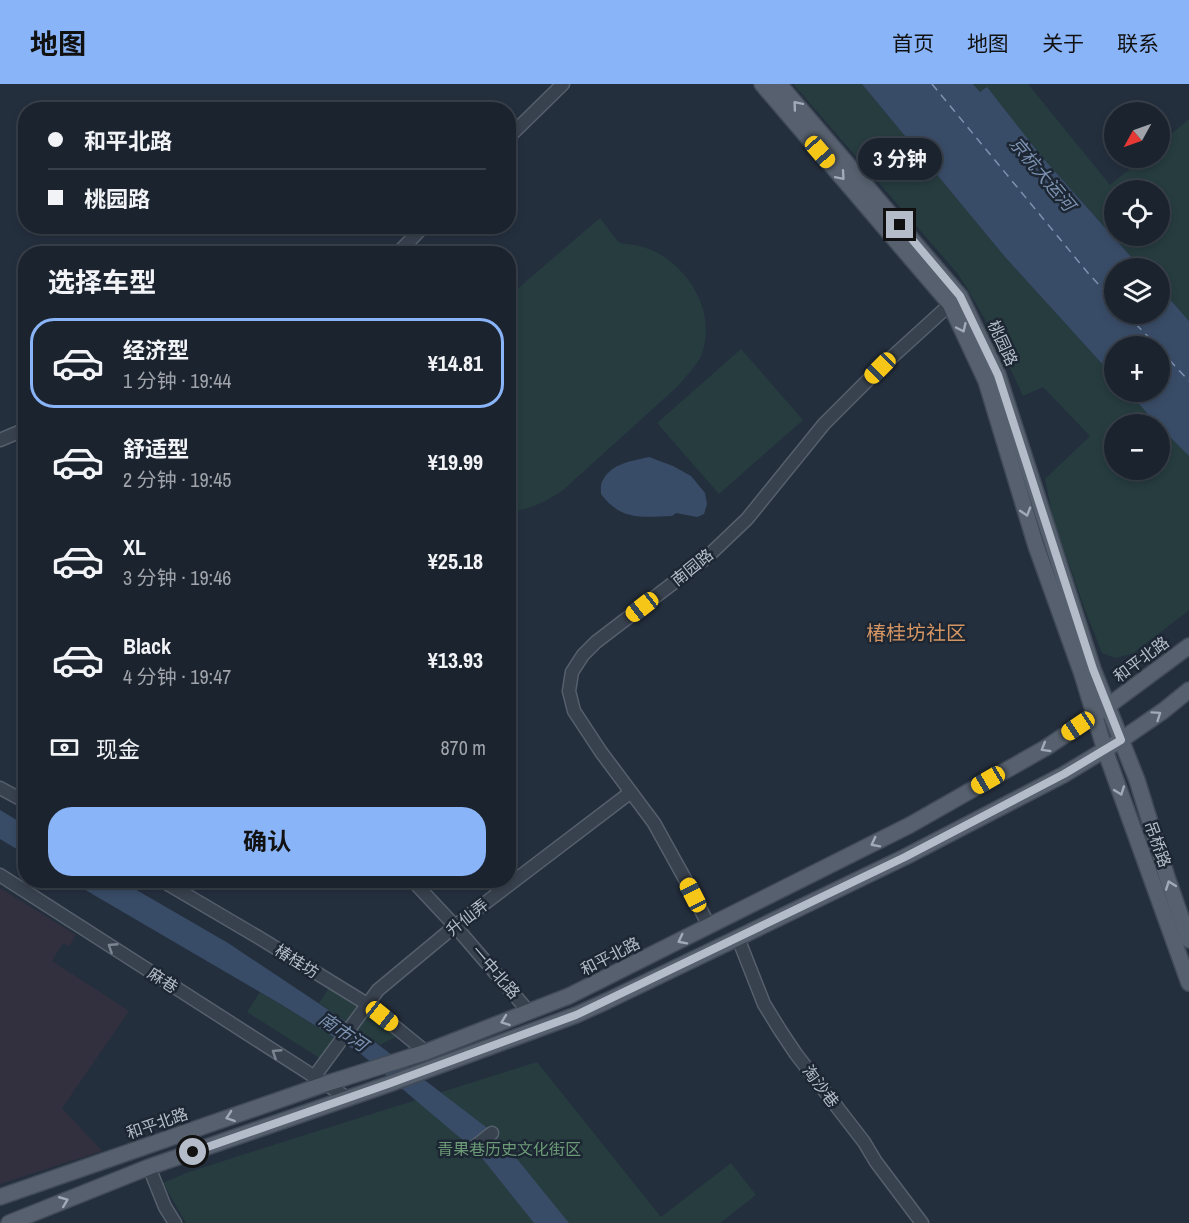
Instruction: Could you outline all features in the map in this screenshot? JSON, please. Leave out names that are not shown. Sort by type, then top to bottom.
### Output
[{"type":"main road","name":"桃园路","points":[[762,84],[955,300],[986,381],[1036,546],[1082,674],[1094,716]]},
{"type":"main road","name":"桃园路","points":[[779,84],[955,300],[998,375],[1093,669],[1108,706]]},
{"type":"main road","name":"和平北路","points":[[0,1197],[320,1081],[372,1069],[426,1052],[579,992],[910,825],[1047,747],[1094,716],[1189,646]]},
{"type":"main road","points":[[9,1223],[149,1167],[388,1084],[576,1015],[905,857],[1064,774],[1121,740],[1189,690]]},
{"type":"main road","name":"吊桥路","points":[[1108,706],[1137,780],[1189,940]]},
{"type":"main road","name":"吊桥路","points":[[1094,716],[1189,983]]},
{"type":"street","points":[[516,130],[563,84]]},
{"type":"street","points":[[405,246],[416,234]]},
{"type":"street","name":"南园路","points":[[709,926],[654,823],[601,752],[574,711],[569,691],[572,672],[583,655],[596,642],[706,558],[747,519],[824,424],[880,368],[955,300]]},
{"type":"street","points":[[0,440],[18,432]]},
{"type":"street","points":[[0,788],[18,798]]},
{"type":"street","name":"升仙弄","points":[[516,880],[631,792]]},
{"type":"street","name":"麻巷","points":[[0,875],[18,887]]},
{"type":"street","name":"麻巷","points":[[20,888],[346,1097]]},
{"type":"street","name":"椿桂坊","points":[[175,888],[258,937],[426,1052]]},
{"type":"street","name":"一中北路","points":[[419,888],[530,1012]]},
{"type":"street","name":"升仙弄","points":[[320,1081],[334,1049],[378,990],[505,888]]},
{"type":"street","name":"淘沙巷","points":[[738,938],[764,1004],[780,1030],[922,1223]]},
{"type":"street","points":[[473,1148],[492,1132]]},
{"type":"street","points":[[149,1167],[165,1207],[175,1223]]},
{"type":"shaded area","points":[[0,888],[76,935],[69,946],[63,943],[52,961],[129,1011],[62,1108],[102,1151],[0,1184]]},
{"type":"green space","points":[[793,84],[862,84],[1005,257],[1104,366],[1104,402],[1137,402],[1148,414],[1104,414],[1104,480],[1170,480],[1170,437],[1189,456],[1189,610],[1134,653],[1115,658],[1102,653],[1053,518],[1045,479],[1090,436],[1043,387],[1023,396],[993,334],[958,274]]},
{"type":"green space","points":[[973,84],[1028,84],[1106,180],[1104,180],[1104,227],[1042,157],[987,88],[980,92]]},
{"type":"green space","points":[[1189,119],[1189,321],[1170,299],[1170,258],[1132,258],[1121,246],[1170,246],[1170,180],[1116,180],[1131,168],[1170,168],[1170,135]]},
{"type":"green space","points":[[600,218],[620,243],[656,252],[680,270],[697,295],[706,323],[702,353],[695,366],[678,386],[562,491],[537,505],[516,511],[516,290]]},
{"type":"green space","points":[[741,349],[803,420],[719,494],[657,423]]},
{"type":"green space","points":[[331,985],[359,1003],[346,1022],[319,1003]]},
{"type":"green space","points":[[260,992],[334,1037],[321,1059],[247,1012]]},
{"type":"green space","points":[[369,1014],[395,1037],[380,1045],[356,1028]]},
{"type":"green space","name":"青果巷历史文化街区","points":[[537,1062],[661,1217],[731,1163],[756,1195],[720,1223],[186,1223],[163,1183],[186,1173]]},
{"type":"water","name":"京杭大运河","points":[[862,84],[973,84],[980,92],[987,87],[1042,157],[1104,227],[1104,246],[1121,246],[1132,258],[1104,258],[1104,324],[1170,324],[1170,299],[1189,321],[1189,456],[1170,437],[1170,414],[1148,414],[1137,402],[1170,402],[1170,336],[1104,336],[1104,366],[1005,257]]},
{"type":"water","points":[[649,457],[691,476],[705,493],[707,504],[704,514],[697,517],[676,513],[672,516],[633,516],[616,509],[609,503],[601,494],[601,483],[607,474],[617,466]]},
{"type":"water","points":[[0,810],[18,821],[18,850],[0,839]]},
{"type":"water","name":"南市河","points":[[82,888],[133,888],[228,943],[363,1033],[486,1127],[513,1154],[569,1223],[534,1223],[478,1153],[361,1054]]},
{"type":"ferry route","points":[[932,84],[1104,290]]},
{"type":"ferry route","points":[[1136,324],[1147,336]]},
{"type":"ferry route","points":[[1170,361],[1189,381]]},
{"type":"district","name":"椿桂坊社区","points":[[916,633]]},
{"type":"route","points":[[193,1152],[576,1015],[905,857],[1064,774],[1121,740],[1093,669],[998,375],[960,296],[900,225]]}]
